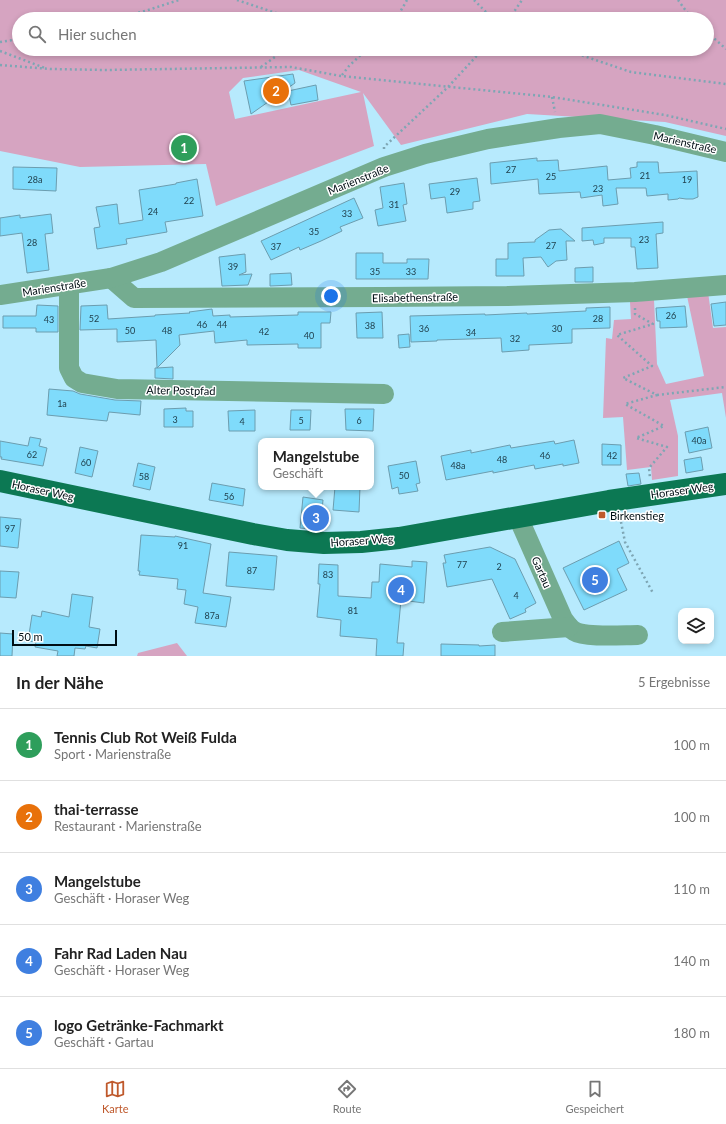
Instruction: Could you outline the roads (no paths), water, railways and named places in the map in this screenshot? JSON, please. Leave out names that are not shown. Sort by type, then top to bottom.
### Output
[{"type":"main road","name":"Horaser Weg","points":[[0,481],[253,534],[287,540],[317,542],[361,542],[398,538],[609,501],[726,484]]},
{"type":"street","name":"Marienstraße","points":[[0,295],[111,278],[161,262],[384,167],[425,154],[488,139],[559,128],[600,124],[726,152]]},
{"type":"street","name":"Elisabethenstraße","points":[[111,278],[134,298],[375,298],[507,296],[634,292],[726,285]]},
{"type":"street","name":"Alter Postpfad","points":[[68,285],[69,368],[74,378],[82,383],[124,389],[384,394]]},
{"type":"street","name":"Gartau","points":[[518,517],[563,619],[569,626]]},
{"type":"street","points":[[502,632],[569,626],[575,631],[585,635],[638,635]]},
{"type":"place","name":"thai-terrasse","points":[[276,91]]},
{"type":"place","name":"Tennis Club Rot Weiß Fulda","points":[[184,148]]},
{"type":"place","name":"Birkenstieg","points":[[602,515]]},
{"type":"place","name":"Mangelstube","points":[[316,518]]},
{"type":"place","name":"logo Getränke-Fachmarkt","points":[[595,580]]},
{"type":"place","name":"Fahr Rad Laden Nau","points":[[401,590]]}]
